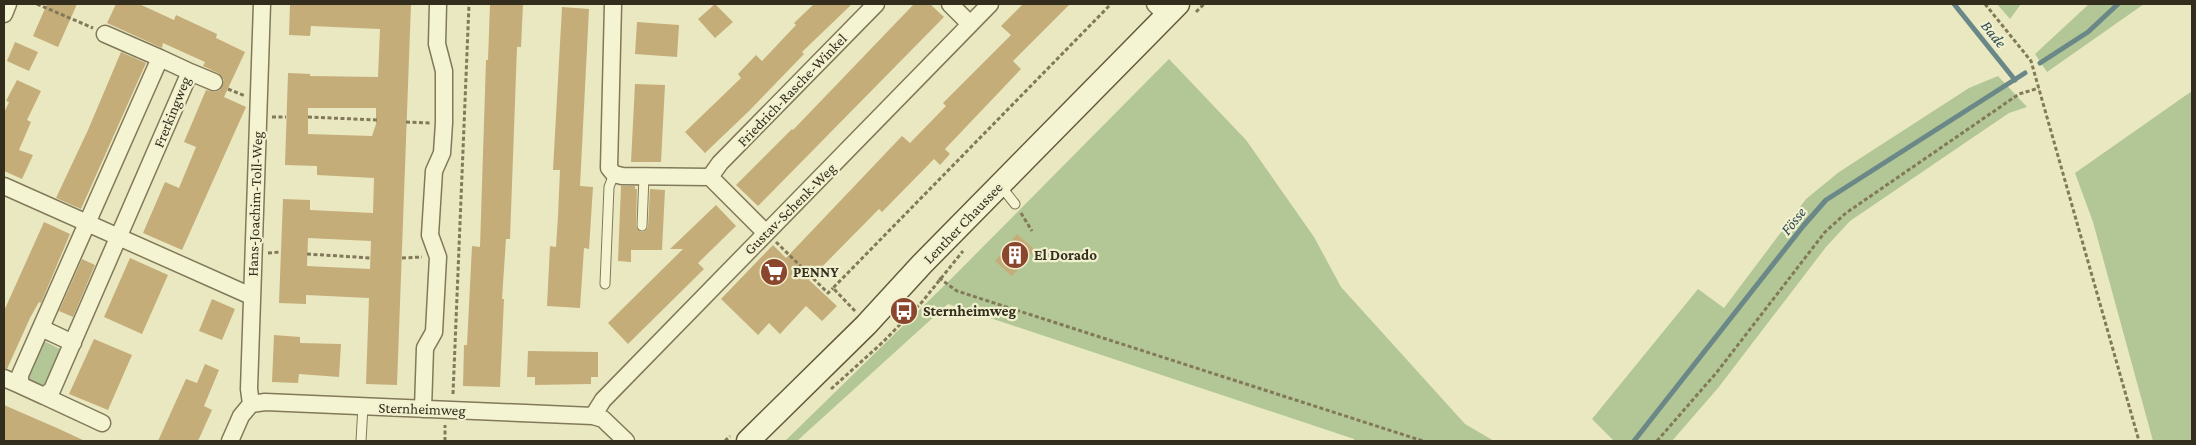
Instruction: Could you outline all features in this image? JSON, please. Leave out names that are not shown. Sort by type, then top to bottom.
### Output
[{"type":"street","points":[[4,14],[8,4]]},
{"type":"street","name":"Hans-Joachim-Toll-Weg","points":[[251,404],[249,389],[251,296],[262,4]]},
{"type":"street","points":[[423,409],[425,348],[434,332],[438,257],[430,235],[434,171],[442,153],[444,124],[444,71],[437,44],[438,4]]},
{"type":"street","points":[[613,4],[607,160],[609,168],[614,174],[710,177],[766,233]]},
{"type":"street","name":"Friedrich-Rasche-Winkel","points":[[710,177],[720,163],[876,4]]},
{"type":"street","points":[[950,4],[970,24]]},
{"type":"street","name":"Gustav-Schenk-Weg","points":[[594,416],[603,400],[990,4]]},
{"type":"street","name":"Lenther Chaussee","points":[[740,438],[866,325],[1166,8]]},
{"type":"street","points":[[105,34],[160,58]]},
{"type":"street","name":"Frerkingweg","points":[[20,385],[20,375],[160,58],[190,72],[52,390],[44,396]]},
{"type":"street","points":[[190,72],[214,82]]},
{"type":"street","points":[[4,186],[251,296]]},
{"type":"street","points":[[41,328],[73,343]]},
{"type":"street","points":[[4,378],[102,422]]},
{"type":"street","name":"Sternheimweg","points":[[251,404],[265,402],[594,416]]},
{"type":"street","points":[[230,441],[242,416],[251,404]]},
{"type":"street","points":[[594,416],[603,419],[626,441]]},
{"type":"lane","points":[[606,284],[609,187],[614,174]]},
{"type":"lane","points":[[642,226],[644,176]]},
{"type":"lane","points":[[1000,185],[1015,204]]},
{"type":"lane","points":[[361,441],[363,406]]},
{"type":"path","points":[[37,4],[105,34]]},
{"type":"path","points":[[452,410],[469,4]]},
{"type":"path","points":[[766,233],[828,292],[1110,4]]},
{"type":"path","points":[[1985,4],[2032,64],[2140,441]]},
{"type":"path","points":[[214,82],[258,102]]},
{"type":"path","points":[[1657,441],[1717,372],[1825,232],[1846,213],[2019,94],[2039,88]]},
{"type":"path","points":[[308,117],[377,120]]},
{"type":"path","points":[[406,122],[444,124]]},
{"type":"path","points":[[1015,204],[1032,231]]},
{"type":"path","points":[[307,254],[371,258]]},
{"type":"path","points":[[922,264],[957,291],[1423,441]]},
{"type":"path","points":[[833,288],[857,313]]},
{"type":"path","points":[[725,441],[740,438]]},
{"type":"green space","points":[[1997,4],[2021,4],[2010,19]]},
{"type":"green space","points":[[2089,4],[2144,4],[2047,72],[2035,54]]},
{"type":"green space","points":[[1169,59],[1246,140],[1314,237],[1341,287],[1465,424],[1494,441],[1354,441],[1354,439],[948,304],[797,441],[785,441],[953,277]]},
{"type":"green space","points":[[1998,76],[2027,107],[2009,113],[1850,221],[1826,247],[1718,388],[1672,441],[1614,441],[1592,419],[1698,289],[1724,308],[1806,199],[1839,172],[1969,88]]},
{"type":"green space","points":[[2192,91],[2192,441],[2153,441],[2093,222],[2075,173]]},
{"type":"green space","points":[[44,341],[62,350],[50,382],[38,388],[29,382],[27,377]]},
{"type":"building","points":[[47,4],[77,4],[58,47],[33,36]]},
{"type":"building","points":[[116,4],[139,4],[174,20],[176,15],[217,34],[216,38],[245,52],[224,97],[246,107],[182,250],[143,233],[165,182],[179,188],[196,147],[184,142],[206,90],[215,92],[220,90],[224,80],[218,73],[203,66],[205,62],[163,43],[162,48],[107,23]]},
{"type":"building","points":[[290,4],[411,4],[397,385],[366,384],[369,298],[306,295],[306,304],[279,303],[283,199],[310,200],[310,210],[373,213],[374,178],[317,175],[317,166],[285,165],[288,73],[310,74],[310,76],[378,77],[380,29],[311,26],[310,36],[289,35]],"holes":[[[308,108],[376,108],[376,124],[372,136],[308,134]],[[308,238],[371,241],[370,269],[307,266]]]},
{"type":"building","points":[[490,4],[523,4],[521,47],[517,47],[510,239],[506,239],[502,299],[504,299],[500,387],[463,386],[464,345],[467,345],[472,246],[480,247],[486,60],[488,60]]},
{"type":"building","points":[[715,4],[733,22],[715,38],[698,19]]},
{"type":"building","points":[[814,4],[852,4],[802,52],[804,54],[705,153],[685,132],[741,78],[738,74],[756,55],[762,61],[796,25],[794,23]]},
{"type":"building","points":[[914,4],[930,4],[944,17],[758,206],[736,185],[793,130]]},
{"type":"building","points":[[1023,4],[1070,4],[1013,61],[1021,69],[945,149],[950,154],[940,165],[934,159],[882,212],[879,209],[809,280],[837,306],[822,321],[806,306],[780,334],[769,323],[758,335],[721,299],[773,245],[786,258],[902,136],[910,143],[946,106],[943,103],[1011,35],[1001,26]]},
{"type":"building","points":[[562,7],[589,9],[580,186],[593,187],[589,249],[584,248],[580,308],[547,306],[550,246],[556,247],[558,216],[560,170],[553,170]]},
{"type":"building","points":[[637,22],[679,25],[677,57],[635,54]]},
{"type":"building","points":[[15,42],[38,52],[29,71],[7,61]]},
{"type":"building","points":[[121,52],[146,63],[81,209],[56,198],[88,130]]},
{"type":"building","points":[[17,80],[41,91],[27,120],[31,122],[19,150],[33,155],[22,179],[4,171],[4,113],[9,102],[6,101]]},
{"type":"building","points":[[635,84],[665,85],[661,162],[631,162]]},
{"type":"building","points":[[621,186],[635,186],[635,189],[637,189],[636,226],[641,232],[645,231],[648,227],[650,189],[665,190],[662,250],[631,250],[631,262],[618,261]]},
{"type":"building","points":[[716,205],[736,226],[698,263],[704,269],[628,344],[608,323],[683,249],[670,249]]},
{"type":"building","points":[[44,222],[70,234],[41,303],[39,302],[30,318],[7,369],[4,368],[4,311]]},
{"type":"building","name":"El Dorado","points":[[1017,234],[1035,250],[1012,276],[995,261]]},
{"type":"building","points":[[130,258],[168,275],[142,334],[104,317]]},
{"type":"building","points":[[82,259],[95,265],[73,317],[59,311]]},
{"type":"building","points":[[212,299],[235,309],[222,340],[199,331]]},
{"type":"building","points":[[274,335],[300,337],[300,343],[341,344],[339,377],[299,374],[298,383],[272,382]]},
{"type":"building","points":[[94,339],[132,355],[108,410],[69,394]]},
{"type":"building","points":[[528,351],[598,352],[598,377],[591,377],[591,384],[535,385],[535,377],[527,377]]},
{"type":"building","points":[[205,364],[219,370],[204,406],[212,410],[198,441],[158,441],[186,379],[197,383]]},
{"type":"building","points":[[4,405],[57,428],[85,441],[4,441]]},
{"type":"waterway","name":"Bade","points":[[1954,4],[2015,80]]},
{"type":"waterway","name":"Fösse","points":[[2040,63],[2088,32],[2118,4]]},
{"type":"waterway","name":"Fösse","points":[[1634,441],[1804,225],[1826,200],[2025,73]]},
{"type":"place","name":"El Dorado","points":[[1015,255]]},
{"type":"place","name":"PENNY","points":[[774,272]]},
{"type":"place","name":"Sternheimweg","points":[[904,311]]}]
